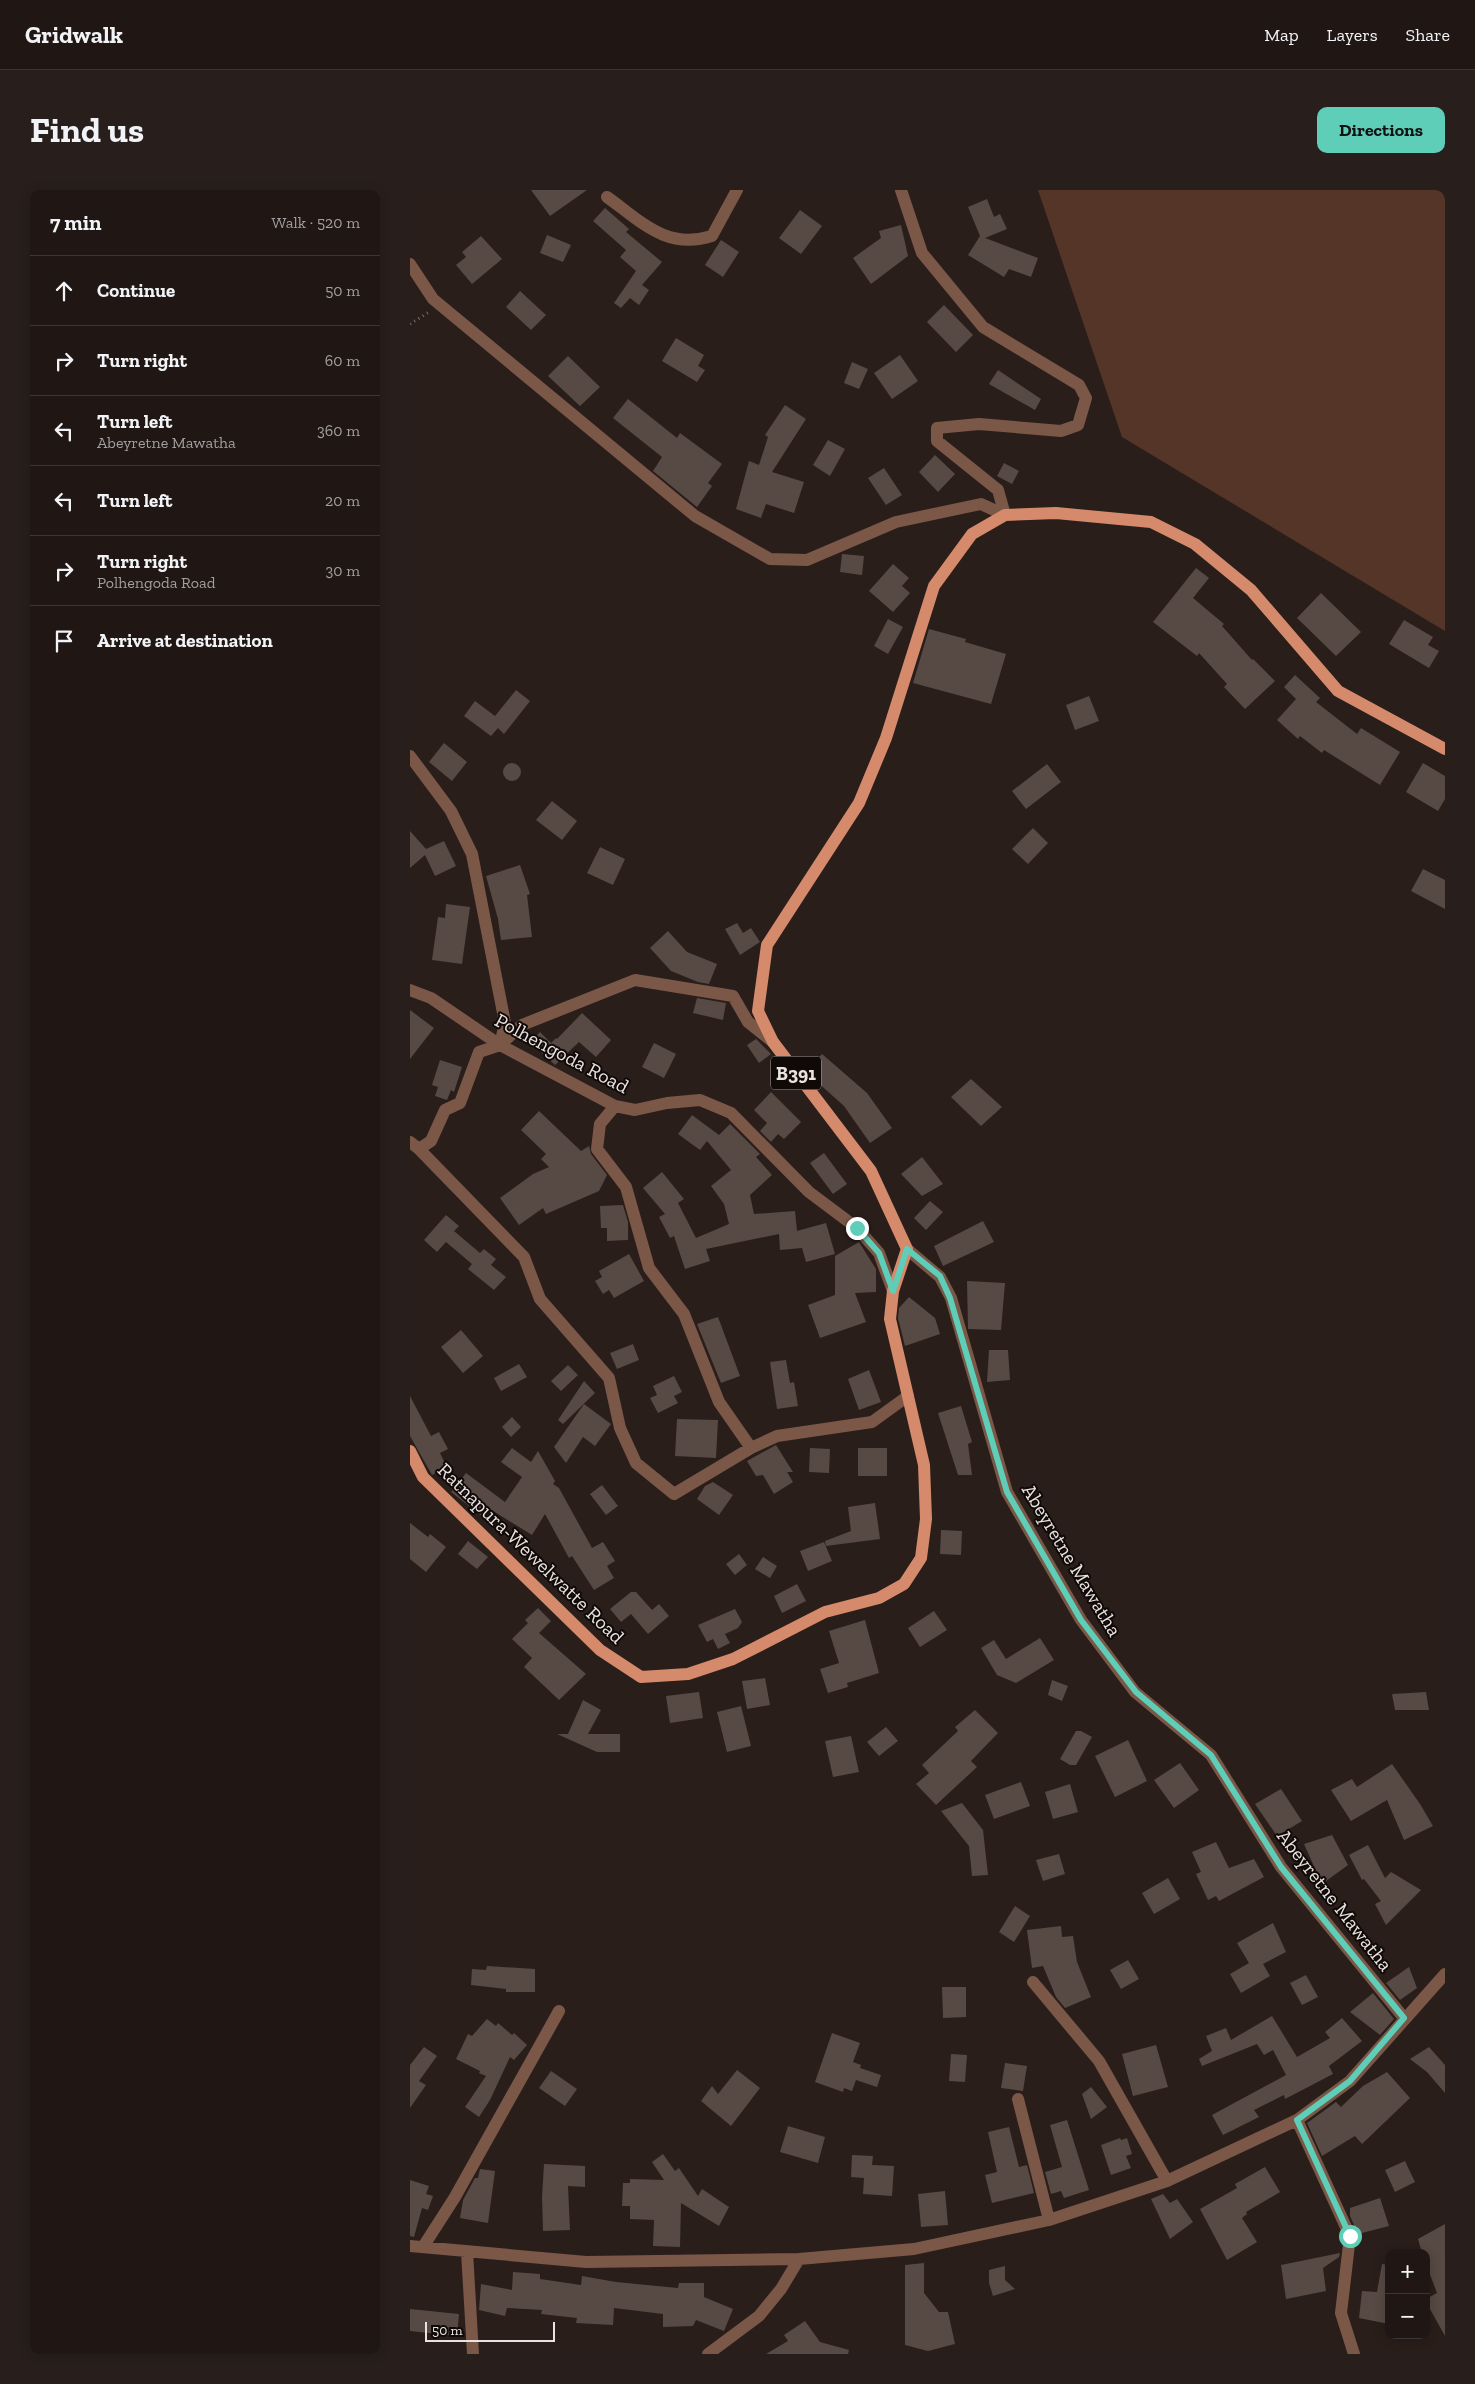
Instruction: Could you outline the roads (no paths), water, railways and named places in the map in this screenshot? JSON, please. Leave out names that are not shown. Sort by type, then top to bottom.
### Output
[{"type":"main road","name":"B391","points":[[907,1249],[871,1172],[773,1042],[758,1011],[767,945],[859,803],[886,738],[934,586],[972,534],[1006,515],[1056,513],[1151,522],[1195,544],[1252,590],[1338,691],[1445,749]]},
{"type":"main road","name":"Ratnapura-Wewelwatte Road","points":[[410,1451],[422,1477],[600,1650],[641,1677],[688,1674],[733,1659],[825,1612],[879,1598],[904,1584],[921,1558],[926,1518],[924,1465],[890,1319],[893,1291],[907,1249]]},
{"type":"street","points":[[607,197],[656,232],[672,239],[697,241],[712,236],[737,190]]},
{"type":"street","points":[[901,190],[922,253],[983,327],[1078,385],[1086,398],[1078,425],[1061,431],[979,424],[937,428],[937,441],[998,490],[1006,515]]},
{"type":"street","points":[[410,264],[433,299],[695,516],[770,559],[807,560],[896,522],[981,504],[1006,515]]},
{"type":"street","points":[[410,756],[451,812],[472,854],[505,1022],[500,1045]]},
{"type":"street","points":[[773,1042],[748,1022],[733,996],[635,980],[522,1025],[500,1045],[480,1052],[460,1103],[445,1110],[431,1141],[414,1146],[524,1257],[540,1299],[609,1378],[620,1428],[636,1463],[674,1494],[751,1448],[777,1436],[872,1422],[908,1396]]},
{"type":"street","name":"Polhengoda Road","points":[[410,990],[431,998],[500,1045],[615,1106],[635,1110],[667,1103],[700,1100],[731,1113],[809,1192],[857,1228],[879,1253],[893,1291]]},
{"type":"street","points":[[615,1106],[600,1124],[597,1149],[626,1187],[649,1268],[684,1314],[719,1402],[751,1448]]},
{"type":"street","name":"Abeyretne Mawatha","points":[[907,1249],[940,1276],[950,1298],[1007,1492],[1081,1620],[1136,1692],[1211,1755],[1281,1867],[1404,2018]]},
{"type":"street","points":[[416,2247],[586,2262],[799,2260],[914,2249],[1049,2220],[1167,2181],[1297,2120],[1350,2081],[1445,1974]]},
{"type":"street","points":[[1033,1982],[1099,2061],[1167,2181]]},
{"type":"street","points":[[416,2247],[455,2197],[559,2012]]},
{"type":"street","points":[[1018,2099],[1049,2220]]},
{"type":"street","points":[[1297,2120],[1350,2236],[1341,2313],[1354,2354]]},
{"type":"street","points":[[467,2252],[473,2354]]},
{"type":"street","points":[[708,2354],[759,2316],[781,2289],[799,2260]]}]
